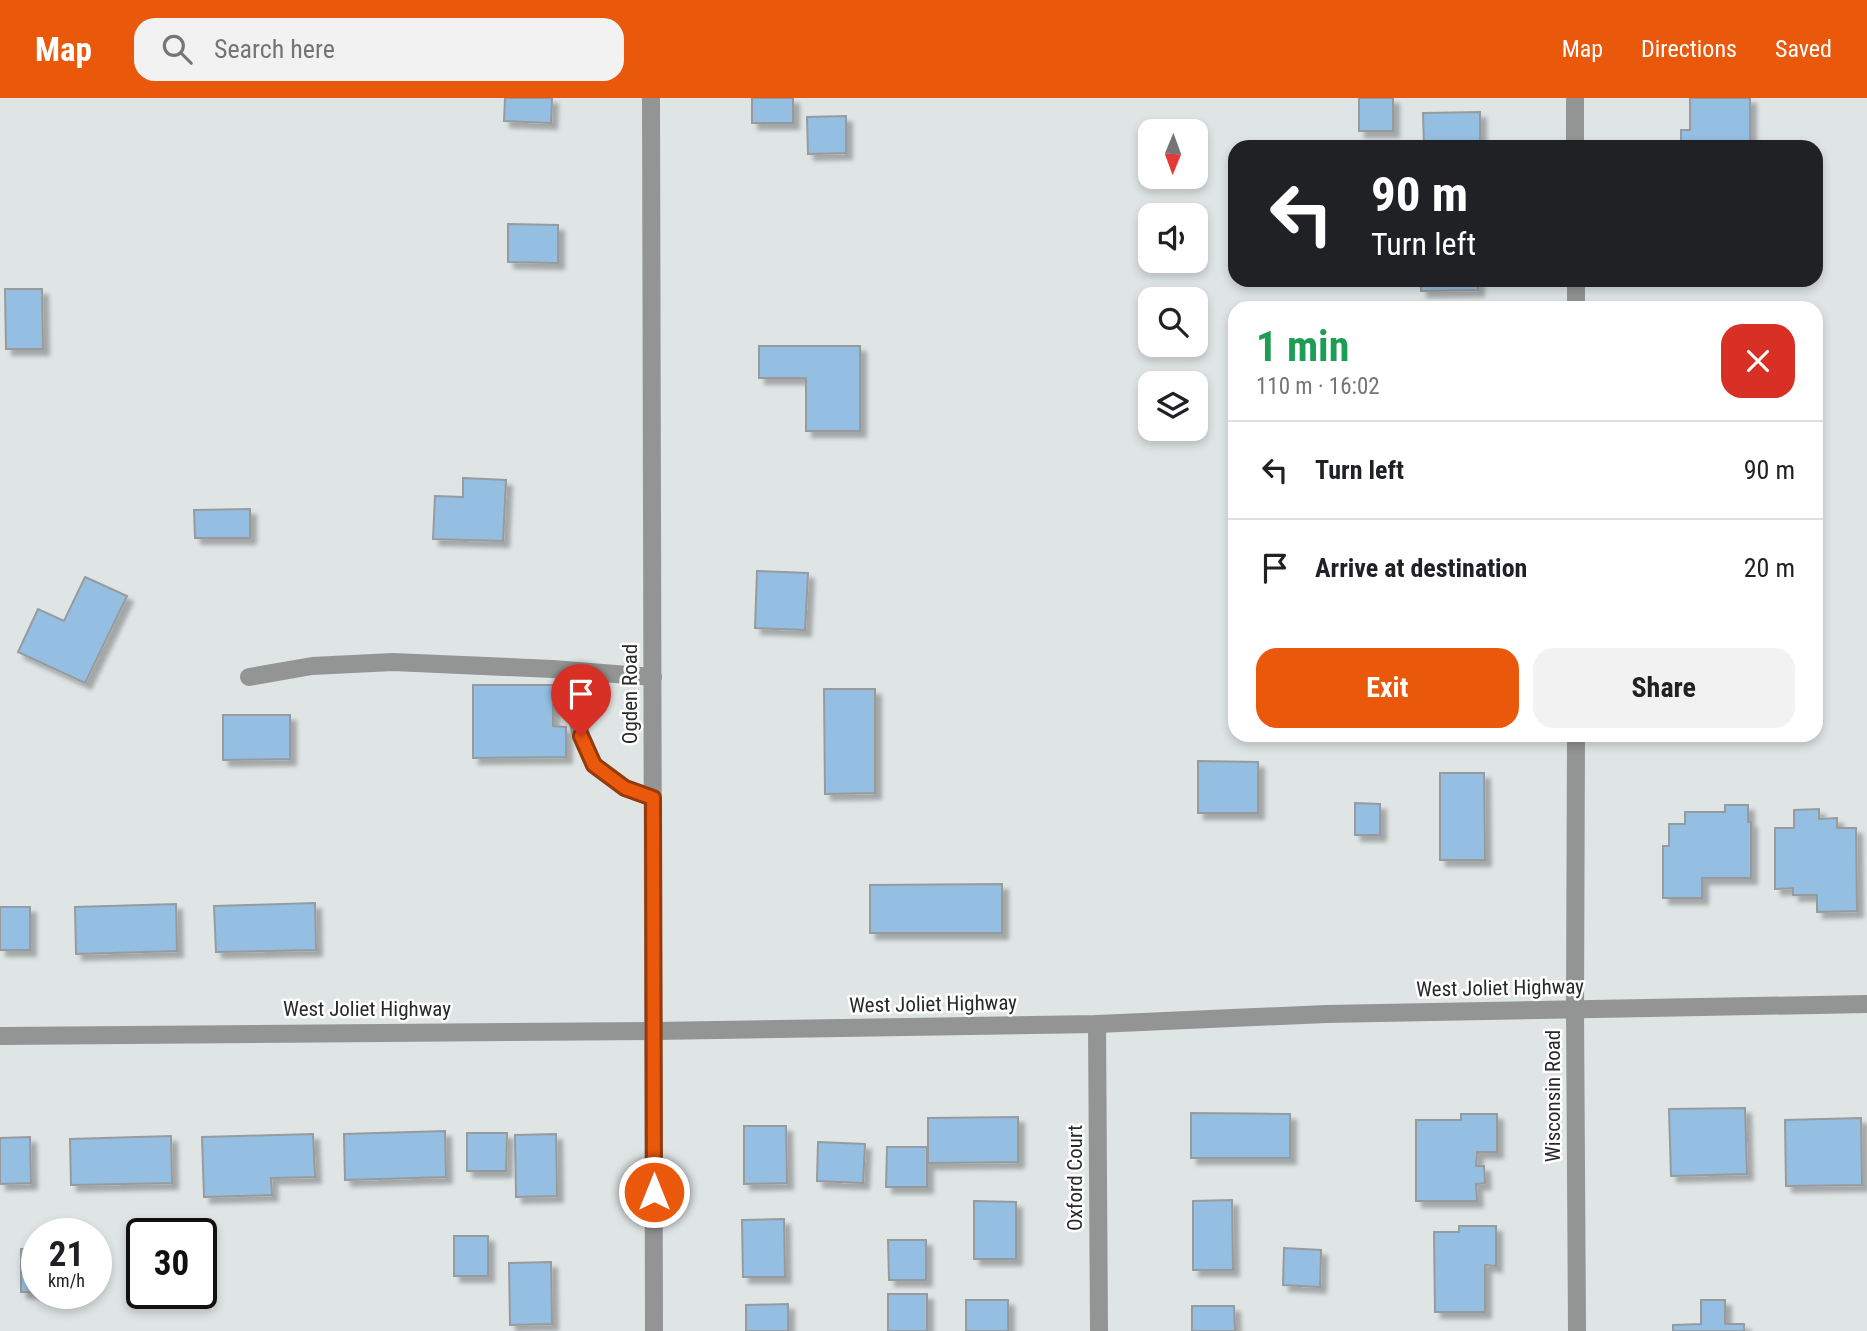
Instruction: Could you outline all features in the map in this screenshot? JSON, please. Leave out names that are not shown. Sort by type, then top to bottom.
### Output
[{"type":"street","name":"Ogden Road","points":[[651,98],[654,1331]]},
{"type":"street","points":[[1575,98],[1575,140]]},
{"type":"street","points":[[249,677],[312,666],[393,662],[653,677]]},
{"type":"street","points":[[575,671],[573,705],[581,736],[594,765],[625,788],[653,798]]},
{"type":"street","name":"Wisconsin Road","points":[[1576,742],[1577,1331]]},
{"type":"street","name":"West Joliet Highway","points":[[0,1036],[654,1031],[1097,1024],[1326,1014],[1867,1004]]},
{"type":"street","name":"Oxford Court","points":[[1097,1024],[1099,1331]]},
{"type":"building","points":[[505,98],[552,98],[551,123],[504,121]]},
{"type":"building","points":[[752,98],[793,98],[793,123],[752,123]]},
{"type":"building","points":[[1359,98],[1393,98],[1393,131],[1359,131]]},
{"type":"building","points":[[1690,98],[1750,98],[1750,140],[1681,140],[1681,130],[1690,130]]},
{"type":"building","points":[[1480,112],[1480,140],[1424,140],[1423,113]]},
{"type":"building","points":[[846,116],[846,153],[808,154],[807,117]]},
{"type":"building","points":[[508,224],[558,225],[558,263],[508,262]]},
{"type":"building","points":[[1421,287],[1478,287],[1478,290],[1421,291]]},
{"type":"building","points":[[5,289],[42,289],[43,349],[6,349]]},
{"type":"building","points":[[759,346],[860,346],[860,431],[806,431],[806,378],[759,378]]},
{"type":"building","points":[[463,478],[506,480],[503,541],[433,539],[435,496],[463,497]]},
{"type":"building","points":[[250,509],[250,538],[195,538],[194,510]]},
{"type":"building","points":[[757,571],[808,573],[805,630],[755,628]]},
{"type":"building","points":[[85,577],[127,596],[85,683],[18,652],[38,609],[64,621]]},
{"type":"building","points":[[473,685],[553,685],[553,726],[566,727],[566,757],[473,758]]},
{"type":"building","points":[[824,689],[875,689],[875,793],[825,794]]},
{"type":"building","points":[[223,715],[290,715],[290,759],[223,760]]},
{"type":"building","points":[[1198,761],[1258,762],[1258,813],[1198,813]]},
{"type":"building","points":[[1440,773],[1484,773],[1485,860],[1440,860]]},
{"type":"building","points":[[1355,803],[1380,804],[1380,835],[1355,835]]},
{"type":"building","points":[[1725,805],[1748,805],[1748,822],[1751,822],[1751,878],[1702,878],[1702,898],[1663,898],[1663,846],[1669,846],[1669,824],[1685,824],[1685,812],[1725,812]]},
{"type":"building","points":[[1819,809],[1819,819],[1837,818],[1837,828],[1856,828],[1857,911],[1817,912],[1817,895],[1793,895],[1793,888],[1775,889],[1775,828],[1794,828],[1794,810]]},
{"type":"building","points":[[1002,884],[1002,933],[870,933],[870,885]]},
{"type":"building","points":[[315,903],[316,950],[216,952],[214,906]]},
{"type":"building","points":[[176,904],[177,951],[76,954],[75,907]]},
{"type":"building","points":[[0,907],[30,907],[30,950],[0,950]]},
{"type":"building","points":[[1745,1108],[1747,1174],[1671,1176],[1669,1109]]},
{"type":"building","points":[[1191,1113],[1290,1114],[1290,1158],[1191,1158]]},
{"type":"building","points":[[1461,1114],[1497,1114],[1497,1152],[1477,1152],[1476,1166],[1484,1166],[1485,1183],[1476,1184],[1477,1201],[1416,1201],[1416,1120],[1461,1120]]},
{"type":"building","points":[[1018,1117],[1018,1162],[928,1163],[928,1118]]},
{"type":"building","points":[[1861,1118],[1862,1185],[1786,1186],[1785,1120]]},
{"type":"building","points":[[744,1126],[786,1126],[787,1183],[744,1184]]},
{"type":"building","points":[[445,1131],[446,1177],[345,1180],[344,1134]]},
{"type":"building","points":[[467,1133],[507,1133],[506,1171],[467,1171]]},
{"type":"building","points":[[313,1134],[315,1177],[271,1178],[272,1195],[204,1197],[202,1137]]},
{"type":"building","points":[[556,1134],[557,1196],[516,1197],[515,1135]]},
{"type":"building","points":[[171,1136],[172,1183],[71,1185],[70,1139]]},
{"type":"building","points":[[30,1137],[31,1183],[0,1184],[0,1138]]},
{"type":"building","points":[[818,1142],[865,1144],[863,1183],[817,1181]]},
{"type":"building","points":[[887,1147],[927,1147],[927,1187],[886,1187]]},
{"type":"building","points":[[1232,1200],[1233,1270],[1193,1270],[1193,1201]]},
{"type":"building","points":[[974,1201],[1016,1202],[1016,1259],[974,1259]]},
{"type":"building","points":[[784,1219],[785,1277],[743,1277],[742,1220]]},
{"type":"building","points":[[1459,1226],[1496,1226],[1496,1266],[1485,1265],[1485,1312],[1435,1312],[1434,1232],[1459,1232]]},
{"type":"building","points":[[454,1236],[488,1236],[488,1276],[454,1276]]},
{"type":"building","points":[[888,1240],[926,1240],[926,1280],[889,1280]]},
{"type":"building","points":[[1284,1248],[1321,1250],[1320,1287],[1283,1285]]},
{"type":"building","points":[[551,1262],[552,1324],[510,1325],[509,1263]]},
{"type":"building","points":[[888,1294],[927,1294],[927,1331],[888,1331]]},
{"type":"building","points":[[966,1300],[1008,1300],[1008,1331],[966,1331]]},
{"type":"building","points":[[1701,1300],[1725,1300],[1725,1324],[1744,1324],[1744,1331],[1673,1331],[1673,1325],[1701,1324]]},
{"type":"building","points":[[788,1304],[788,1331],[746,1331],[746,1305]]},
{"type":"building","points":[[1192,1306],[1234,1306],[1235,1331],[1192,1331]]},
{"type":"route","points":[[581,736],[594,765],[625,788],[653,798],[654,1192]]}]
